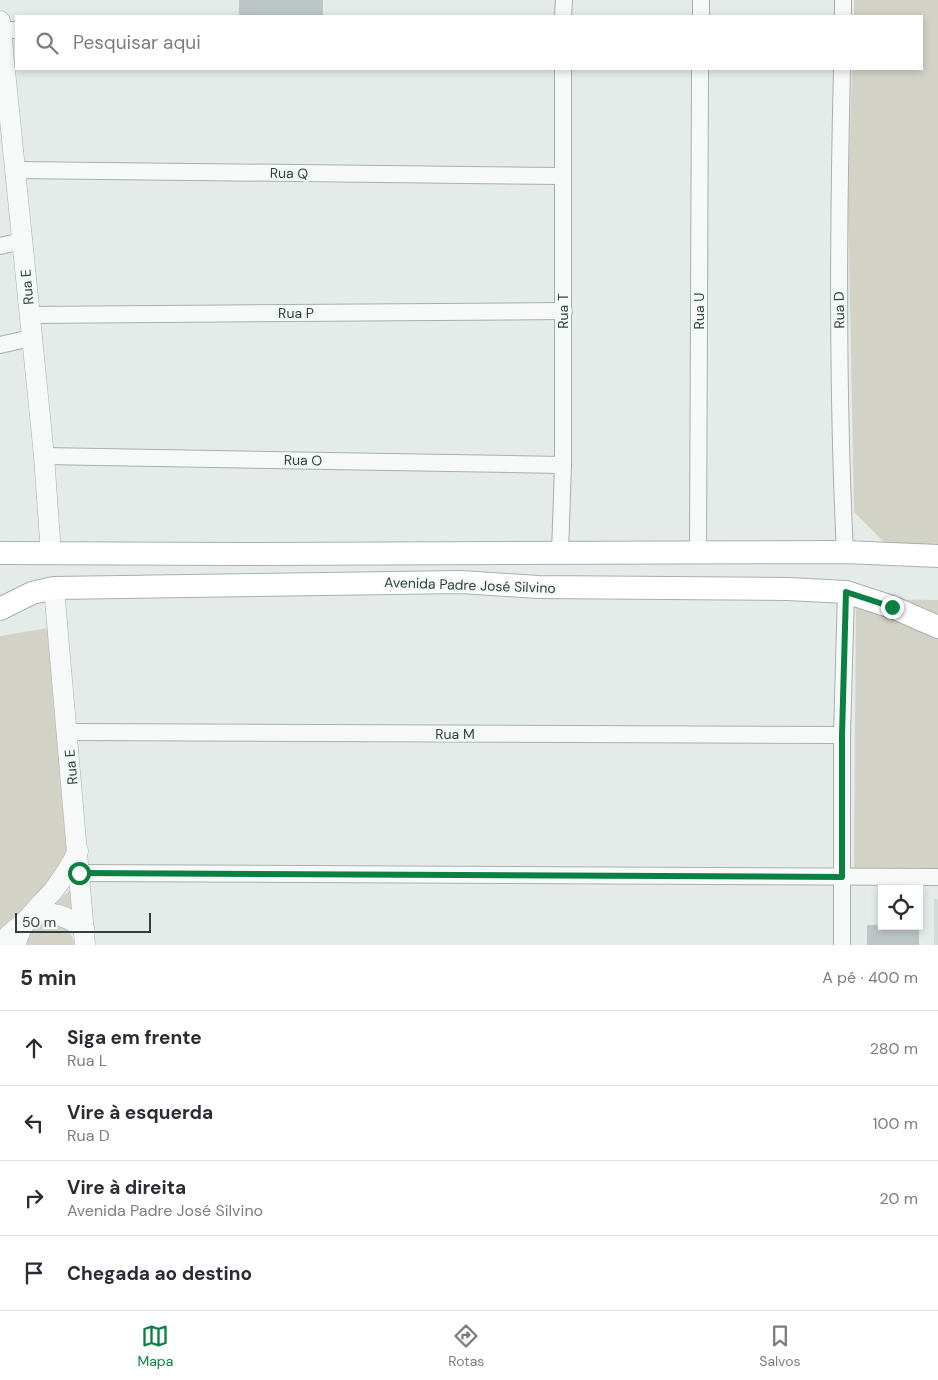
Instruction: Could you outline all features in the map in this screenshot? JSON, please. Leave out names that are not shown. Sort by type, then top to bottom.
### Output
[{"type":"main road","name":"Avenida Padre José Silvino","points":[[0,553],[845,552],[938,556]]},
{"type":"main road","name":"Avenida Padre José Silvino","points":[[0,609],[32,593],[54,588],[461,582],[538,587],[788,589],[846,592],[892,607],[938,627]]},
{"type":"street","points":[[563,15],[564,0]]},
{"type":"street","points":[[700,15],[701,0]]},
{"type":"street","points":[[843,0],[843,15]]},
{"type":"street","name":"Rua E","points":[[6,27],[2,69],[16,170],[44,456],[51,554]]},
{"type":"street","name":"Rua T","points":[[560,553],[563,465],[564,311],[563,70]]},
{"type":"street","name":"Rua U","points":[[698,553],[700,70]]},
{"type":"street","name":"Rua D","points":[[842,70],[838,244],[842,489],[845,552]]},
{"type":"street","name":"Rua Q","points":[[16,170],[562,176]]},
{"type":"street","points":[[0,246],[22,240]]},
{"type":"street","name":"Rua P","points":[[29,315],[564,311]]},
{"type":"street","points":[[0,345],[32,338]]},
{"type":"street","name":"Rua O","points":[[44,456],[563,465]]},
{"type":"street","name":"Rua E","points":[[54,588],[85,936]]},
{"type":"street","points":[[842,945],[842,735],[846,592]]},
{"type":"street","name":"Rua M","points":[[68,732],[842,735]]},
{"type":"street","points":[[0,944],[23,923],[68,872],[78,850]]},
{"type":"street","points":[[79,873],[938,877]]},
{"type":"street","points":[[16,945],[17,936],[23,923],[48,912],[68,917],[85,936]]},
{"type":"shaded area","points":[[854,0],[938,0],[938,554],[889,547],[854,512],[848,200],[852,70],[923,70],[923,15],[854,15]]},
{"type":"shaded area","points":[[856,599],[938,600],[938,869],[854,869]]},
{"type":"shaded area","points":[[48,628],[68,844],[62,864],[40,892],[0,934],[0,636]]},
{"type":"shaded area","points":[[70,890],[72,910],[54,905]]},
{"type":"shaded area","points":[[934,899],[938,899],[938,945],[934,945]]},
{"type":"shaded area","points":[[45,922],[60,925],[68,931],[75,945],[22,945],[30,931]]},
{"type":"building","points":[[239,0],[323,0],[323,15],[239,15]]},
{"type":"building","points":[[867,925],[878,925],[878,930],[919,930],[919,945],[867,945]]},
{"type":"route","points":[[79,873],[842,877],[842,735],[846,592],[892,607]]}]
